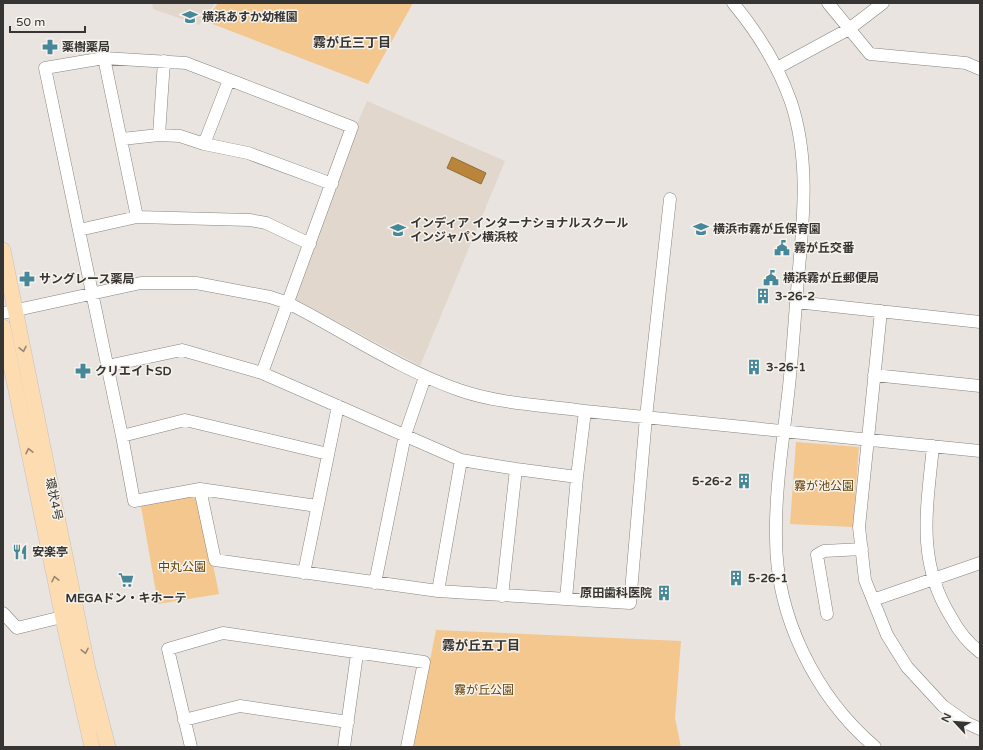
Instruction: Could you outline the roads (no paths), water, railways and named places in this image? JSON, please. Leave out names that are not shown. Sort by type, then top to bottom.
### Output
[{"type":"main road","name":"環状4号","points":[[3,250],[9,312],[70,615],[92,747]]},
{"type":"main road","name":"環状4号","points":[[3,327],[70,615],[88,669],[108,747]]},
{"type":"street","points":[[733,3],[754,28],[777,68],[791,103],[800,139],[803,170],[804,213],[777,493],[776,539],[778,571],[784,601],[793,628],[812,670],[825,690],[858,732],[875,747]]},
{"type":"street","points":[[828,3],[870,54],[966,63],[980,69]]},
{"type":"street","points":[[777,68],[849,30],[883,3]]},
{"type":"street","points":[[104,58],[137,217]]},
{"type":"street","points":[[262,373],[352,127],[186,63],[104,58],[44,68],[122,436],[134,501],[200,489],[317,506]]},
{"type":"street","points":[[159,135],[164,61]]},
{"type":"street","points":[[204,144],[229,80]]},
{"type":"street","points":[[122,139],[159,135],[180,136],[204,144],[248,153],[332,184]]},
{"type":"street","points":[[200,489],[215,560],[438,592],[630,603],[646,417],[670,199]]},
{"type":"street","points":[[79,230],[137,217],[250,220],[266,224],[310,244]]},
{"type":"street","points":[[9,312],[141,283],[196,283],[270,297],[288,303],[425,377],[458,390],[487,398],[523,404],[585,411],[980,451]]},
{"type":"street","points":[[796,302],[857,310],[881,310],[980,322]]},
{"type":"street","points":[[881,310],[859,527],[865,580],[887,635],[907,667],[943,706],[967,723],[980,729]]},
{"type":"street","points":[[107,366],[182,350],[262,373],[405,434],[461,460],[577,477]]},
{"type":"street","points":[[874,375],[980,386]]},
{"type":"street","points":[[375,583],[405,434],[425,377]]},
{"type":"street","points":[[304,573],[338,406]]},
{"type":"street","points":[[566,600],[577,477],[585,411]]},
{"type":"street","points":[[122,436],[185,420],[328,454]]},
{"type":"street","points":[[933,446],[926,529],[926,544],[932,580],[942,603],[957,628],[980,652]]},
{"type":"street","points":[[438,592],[461,460]]},
{"type":"street","points":[[502,596],[516,469]]},
{"type":"street","points":[[827,614],[817,555],[824,551],[862,549]]},
{"type":"street","points":[[873,600],[980,563]]},
{"type":"street","points":[[3,613],[17,628],[70,615]]},
{"type":"street","points":[[191,747],[168,649],[223,633],[357,654],[424,662],[407,747]]},
{"type":"street","points":[[344,747],[357,654]]},
{"type":"street","points":[[184,720],[240,706],[348,722]]},
{"type":"place","name":"横浜あすか幼稚園","points":[[190,17]]},
{"type":"place","name":"薬樹薬局","points":[[50,47]]},
{"type":"place","name":"横浜市霧が丘保育園","points":[[701,229]]},
{"type":"place","name":"インディア インターナショナルスクール インジャパン横浜校","points":[[398,230]]},
{"type":"place","name":"霧が丘交番","points":[[782,248]]},
{"type":"place","name":"横浜霧が丘郵便局","points":[[771,278]]},
{"type":"place","name":"サングレース薬局","points":[[27,279]]},
{"type":"place","name":"3-26-2","points":[[763,296]]},
{"type":"place","name":"3-26-1","points":[[754,367]]},
{"type":"place","name":"クリエイトSD","points":[[83,371]]},
{"type":"place","name":"5-26-2","points":[[744,481]]},
{"type":"place","name":"安楽亭","points":[[20,552]]},
{"type":"place","name":"5-26-1","points":[[736,578]]},
{"type":"place","name":"MEGAドン・キホーテ","points":[[126,580]]},
{"type":"place","name":"原田歯科医院","points":[[664,593]]},
{"type":"district","name":"霧が丘三丁目","points":[[352,43]]},
{"type":"district","name":"霧が丘五丁目","points":[[481,646]]},
{"type":"park label","name":"霧が池公園","points":[[824,486]]},
{"type":"park label","name":"中丸公園","points":[[182,567]]},
{"type":"park label","name":"霧が丘公園","points":[[484,690]]}]
